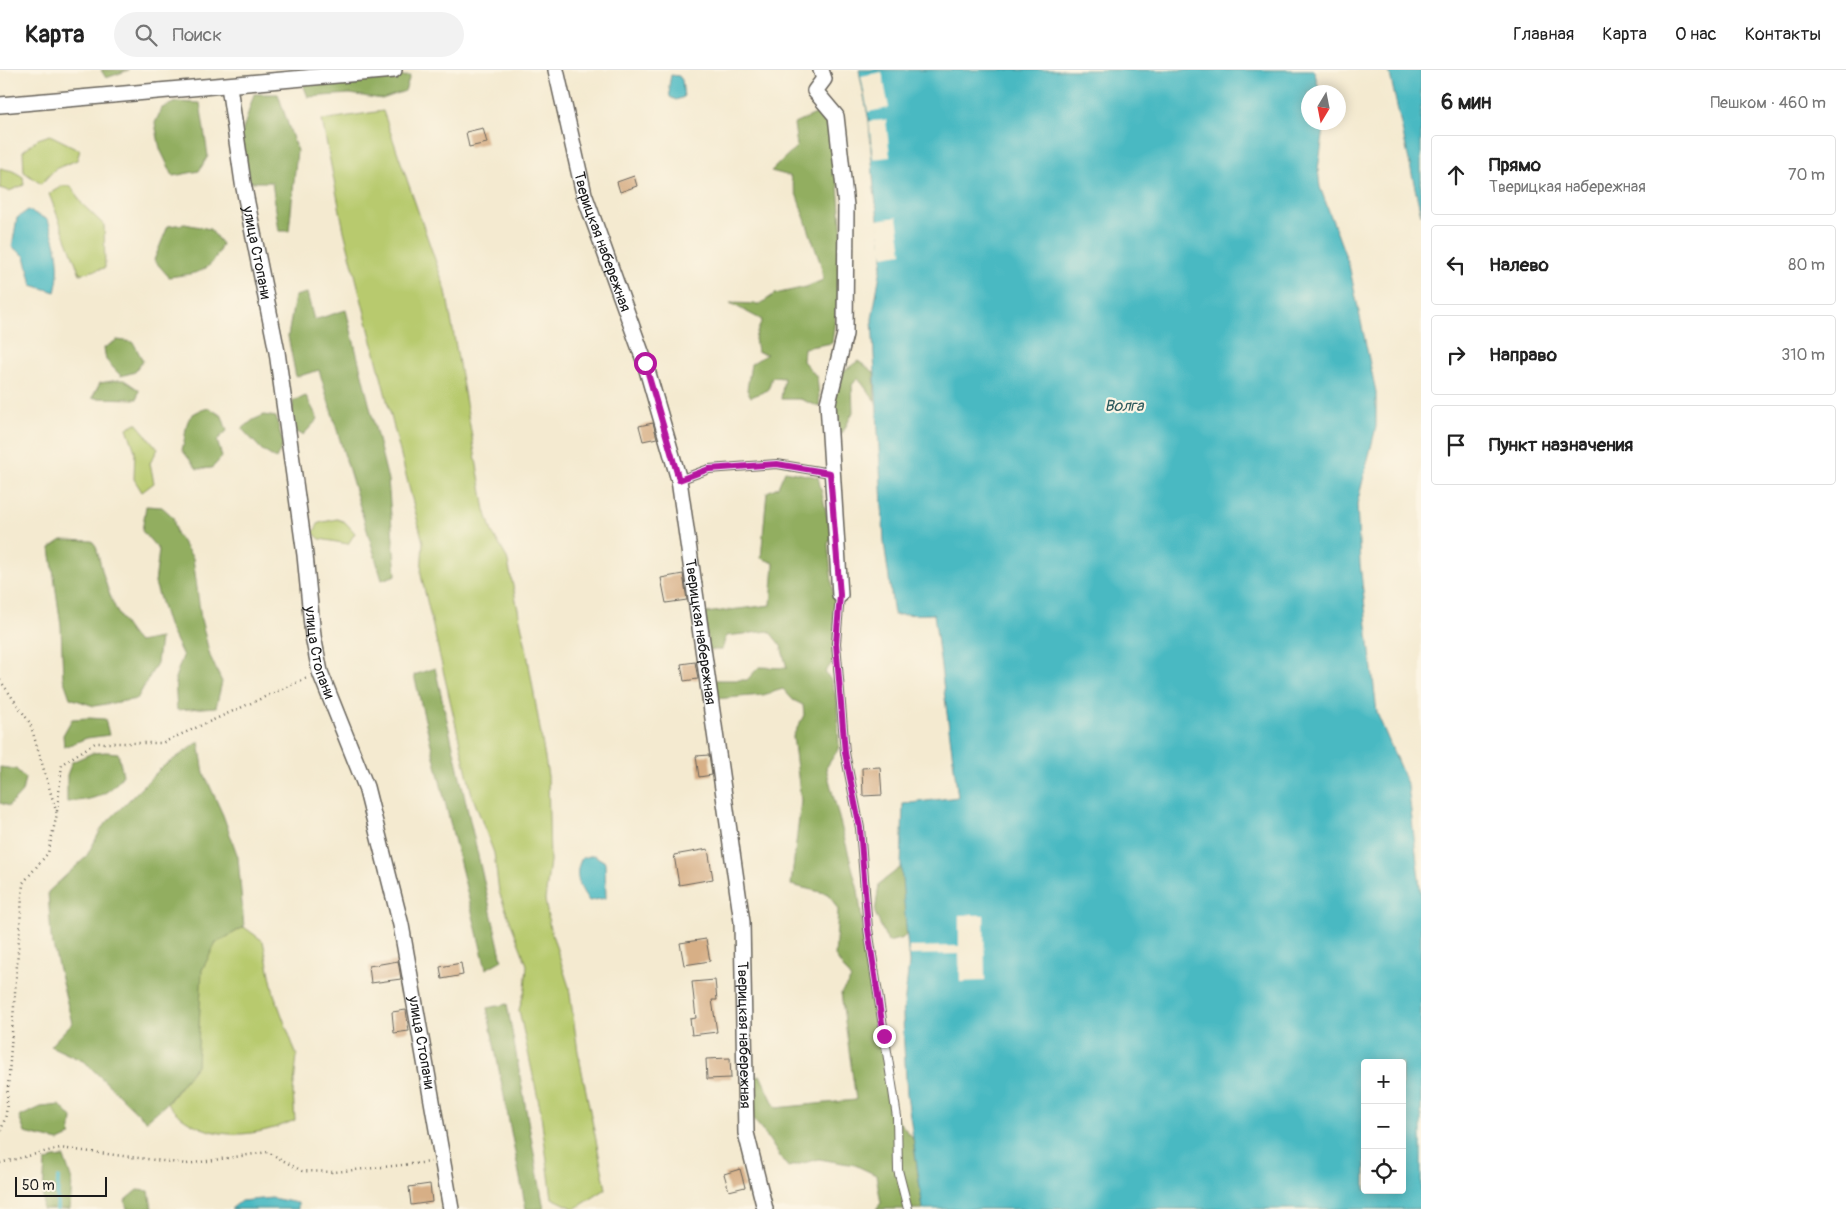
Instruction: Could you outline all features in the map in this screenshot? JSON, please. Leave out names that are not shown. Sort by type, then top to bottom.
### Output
[{"type":"street","points":[[0,105],[394,70]]},
{"type":"street","name":"Тверицкая набережная","points":[[556,70],[584,194],[645,363],[679,480],[742,922],[746,1133],[765,1209]]},
{"type":"street","points":[[821,70],[824,79],[816,91],[836,116],[846,206],[846,334],[828,403],[830,473],[840,595]]},
{"type":"street","name":"улица Стопани","points":[[229,86],[243,183],[277,352],[306,555],[313,636],[320,672],[366,787],[401,925],[445,1161],[451,1209]]},
{"type":"lane","points":[[679,480],[709,469],[777,464],[830,473]]},
{"type":"lane","points":[[840,595],[836,643],[845,753],[860,828],[868,929],[897,1117],[898,1170],[908,1209]]},
{"type":"path","points":[[0,1134],[6,1115],[24,883],[48,853],[57,814],[62,764],[96,744],[162,743],[320,672]]},
{"type":"path","points":[[0,680],[30,723],[57,814]]},
{"type":"path","points":[[0,1163],[60,1148],[187,1164],[268,1152],[302,1171],[335,1172],[445,1161]]},
{"type":"green space","points":[[101,70],[129,70],[106,78]]},
{"type":"green space","points":[[410,76],[405,91],[382,99],[350,94],[308,97],[303,84]]},
{"type":"green space","points":[[254,94],[278,94],[297,151],[289,231],[279,231],[272,182],[248,182],[240,139]]},
{"type":"green space","points":[[176,102],[200,103],[208,156],[199,171],[173,176],[160,149],[155,123],[162,108]]},
{"type":"green space","points":[[383,111],[446,291],[485,510],[492,532],[507,558],[526,647],[548,776],[550,861],[545,900],[550,928],[569,987],[578,1052],[606,1189],[575,1209],[552,1198],[540,1108],[519,1010],[525,989],[527,965],[499,892],[494,853],[472,795],[421,575],[423,542],[344,231],[322,120]]},
{"type":"green space","points":[[820,112],[833,121],[843,250],[837,262],[840,280],[832,343],[804,348],[803,361],[817,377],[820,407],[800,399],[781,399],[784,378],[772,377],[768,390],[751,397],[747,390],[751,364],[767,354],[757,352],[755,338],[762,320],[730,303],[760,304],[775,294],[806,287],[823,280],[821,265],[790,176],[771,171],[797,146],[794,124]]},
{"type":"green space","points":[[50,135],[80,150],[77,160],[55,169],[41,184],[24,172],[23,151],[38,139]]},
{"type":"green space","points":[[0,168],[13,171],[23,177],[24,185],[9,191],[0,188]]},
{"type":"green space","points":[[62,186],[71,186],[82,204],[104,225],[105,268],[80,274],[49,194]]},
{"type":"green space","points":[[185,224],[210,229],[222,244],[218,254],[208,267],[195,273],[169,277],[154,260],[168,226]]},
{"type":"green space","points":[[307,293],[314,320],[346,310],[388,480],[396,575],[382,580],[319,370],[296,377],[288,336],[295,296]]},
{"type":"green space","points":[[117,340],[133,342],[143,361],[135,372],[121,376],[106,360],[104,348]]},
{"type":"green space","points":[[858,361],[874,372],[875,401],[858,378],[852,385],[853,412],[842,434],[833,434],[835,393],[840,374]]},
{"type":"green space","points":[[124,380],[139,390],[137,399],[92,398],[100,383]]},
{"type":"green space","points":[[306,396],[318,419],[303,435],[292,430],[293,401]]},
{"type":"green space","points":[[209,408],[222,416],[227,431],[217,440],[222,457],[212,468],[197,469],[182,450],[186,427],[190,417]]},
{"type":"green space","points":[[264,415],[276,417],[283,444],[276,459],[262,450],[242,429],[253,420]]},
{"type":"green space","points":[[136,423],[158,449],[150,463],[154,483],[142,492],[134,479],[135,451],[127,428]]},
{"type":"green space","points":[[785,471],[818,477],[832,536],[828,544],[835,610],[833,662],[825,672],[831,680],[837,700],[839,748],[826,768],[858,890],[866,953],[894,1116],[913,1138],[923,1209],[876,1209],[881,1203],[876,1175],[855,1165],[819,1159],[788,1167],[761,1128],[750,1117],[748,1082],[760,1075],[776,1108],[856,1100],[841,993],[851,979],[835,956],[838,910],[829,894],[791,885],[801,801],[793,736],[804,715],[803,705],[793,700],[783,689],[763,695],[715,699],[711,680],[747,680],[759,667],[787,668],[781,646],[769,631],[726,636],[722,650],[708,650],[705,613],[771,605],[774,563],[761,558],[767,492],[778,487]]},
{"type":"green space","points":[[146,506],[162,507],[173,517],[176,533],[193,558],[201,619],[210,656],[222,682],[216,707],[177,710],[175,678],[183,656],[168,625],[155,583],[159,550],[142,531]]},
{"type":"green space","points":[[337,519],[345,522],[355,533],[348,544],[320,539],[313,533],[319,523]]},
{"type":"green space","points":[[62,540],[92,541],[96,546],[111,597],[129,631],[138,642],[160,638],[157,663],[137,699],[94,706],[70,698],[63,678],[61,626],[50,548]]},
{"type":"green space","points":[[435,668],[502,960],[486,969],[414,675]]},
{"type":"green space","points":[[72,719],[105,719],[109,735],[87,738],[64,747],[63,735]]},
{"type":"green space","points":[[199,742],[204,773],[223,815],[238,857],[244,927],[216,943],[202,970],[197,1065],[166,1104],[146,1121],[85,1062],[50,1046],[72,1023],[51,937],[48,892],[86,857],[103,826],[161,768]]},
{"type":"green space","points":[[92,753],[118,753],[123,775],[111,788],[99,796],[67,802],[67,775],[72,762]]},
{"type":"green space","points":[[0,767],[16,769],[25,778],[22,792],[9,806],[0,803]]},
{"type":"green space","points":[[901,867],[908,933],[903,938],[888,942],[875,913],[879,884]]},
{"type":"green space","points":[[244,927],[263,941],[274,994],[297,1056],[293,1093],[295,1120],[261,1131],[227,1134],[195,1125],[167,1104],[197,1065],[201,970],[216,943]]},
{"type":"green space","points":[[507,1004],[544,1209],[526,1209],[487,1008]]},
{"type":"green space","points":[[60,1105],[72,1118],[70,1136],[59,1141],[25,1133],[19,1117],[41,1107]]},
{"type":"green space","points":[[64,1157],[72,1181],[70,1209],[42,1209],[45,1162],[54,1158]]},
{"type":"green space","points":[[137,1190],[149,1191],[152,1209],[127,1209],[125,1200]]},
{"type":"water","name":"Волга","points":[[859,70],[1314,70],[1318,85],[1301,85],[1301,130],[1324,130],[1318,169],[1320,187],[1349,265],[1376,392],[1376,427],[1357,504],[1360,564],[1377,713],[1408,786],[1421,896],[1421,1209],[923,1209],[907,1095],[904,1046],[903,1015],[909,963],[901,867],[903,804],[958,797],[934,614],[894,615],[884,542],[872,319],[883,256],[874,189],[869,121]]},
{"type":"water","points":[[1389,70],[1421,70],[1421,215]]},
{"type":"water","points":[[671,75],[679,76],[682,80],[684,97],[676,100],[670,97]]},
{"type":"water","points":[[28,210],[48,220],[51,229],[58,265],[55,292],[32,285],[25,256],[12,247],[17,218]]},
{"type":"water","points":[[594,855],[605,862],[606,898],[589,901],[582,891],[578,880],[578,870],[582,858]]},
{"type":"water","points":[[272,1198],[298,1203],[298,1209],[231,1209],[241,1201]]},
{"type":"pier","points":[[882,72],[889,108],[868,112],[861,76]]},
{"type":"pier","points":[[886,120],[890,157],[873,159],[869,121]]},
{"type":"pier","points":[[897,217],[902,253],[883,256],[877,220]]},
{"type":"pier","points":[[959,915],[984,915],[985,981],[960,982],[959,954],[909,955],[909,947],[959,946]]},
{"type":"building","points":[[483,128],[487,143],[469,147],[466,132]]},
{"type":"building","points":[[634,176],[637,186],[620,192],[617,182]]},
{"type":"building","points":[[653,423],[657,438],[643,441],[639,426]]},
{"type":"building","points":[[683,574],[687,600],[666,603],[661,578]]},
{"type":"building","points":[[695,662],[698,679],[684,681],[681,664]]},
{"type":"building","points":[[709,755],[712,775],[699,777],[696,756]]},
{"type":"building","points":[[880,767],[882,795],[863,796],[862,768]]},
{"type":"building","points":[[708,849],[713,879],[679,885],[674,855]]},
{"type":"building","points":[[706,939],[710,961],[684,965],[680,943]]},
{"type":"building","points":[[398,961],[401,979],[371,983],[369,966]]},
{"type":"building","points":[[461,963],[463,975],[442,979],[440,967]]},
{"type":"building","points":[[715,980],[717,1000],[712,1000],[717,1032],[692,1035],[690,1019],[696,1018],[692,982]]},
{"type":"building","points":[[406,1010],[409,1031],[394,1033],[392,1012]]},
{"type":"building","points":[[730,1058],[731,1078],[707,1079],[706,1059]]},
{"type":"building","points":[[740,1169],[745,1187],[729,1191],[724,1174]]},
{"type":"building","points":[[430,1184],[432,1202],[411,1205],[409,1187]]},
{"type":"waterway","points":[[57,1209],[58,1178]]},
{"type":"route","points":[[645,363],[679,480],[709,469],[777,464],[830,473],[840,595],[836,643],[845,753],[860,828],[868,929],[884,1036]]}]
